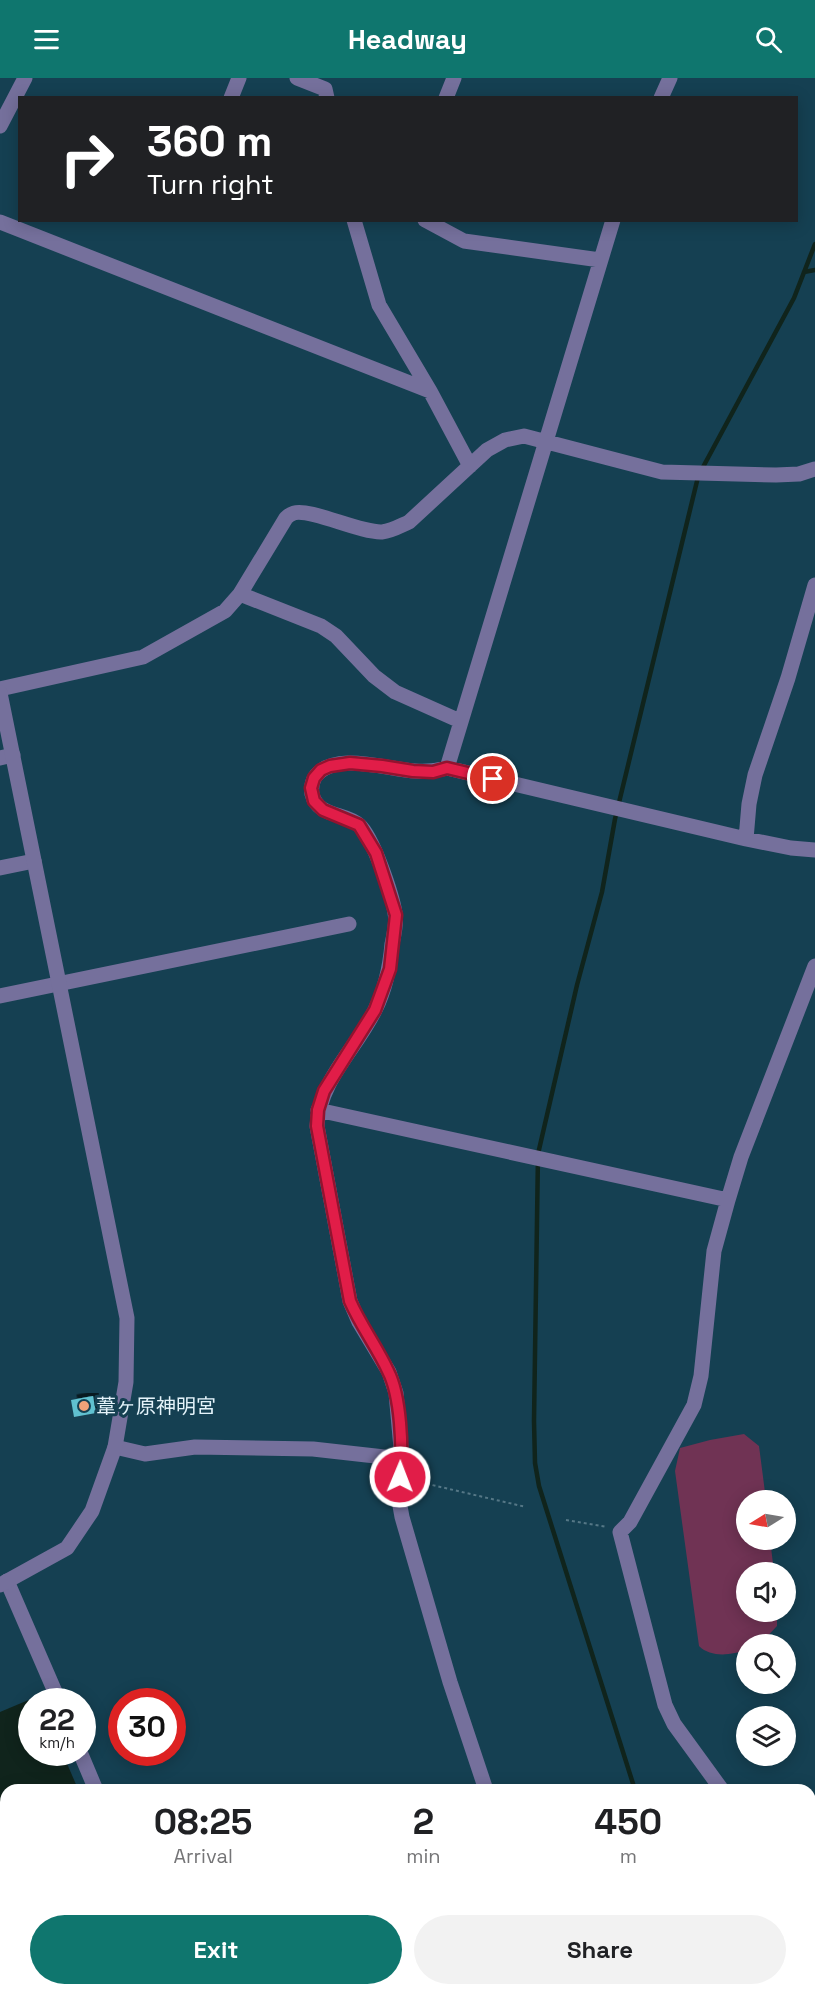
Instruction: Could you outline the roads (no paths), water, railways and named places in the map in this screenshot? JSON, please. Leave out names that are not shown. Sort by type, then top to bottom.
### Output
[{"type":"street","points":[[0,126],[25,78]]},
{"type":"street","points":[[232,96],[239,78]]},
{"type":"street","points":[[297,78],[325,89],[327,96]]},
{"type":"street","points":[[447,96],[454,78]]},
{"type":"street","points":[[663,96],[670,78]]},
{"type":"street","points":[[0,222],[430,391]]},
{"type":"street","points":[[355,222],[379,305],[430,391],[470,466]]},
{"type":"street","points":[[429,222],[464,241],[600,260]]},
{"type":"street","points":[[447,768],[612,222]]},
{"type":"street","points":[[52,1688],[4,1583],[67,1548],[92,1511],[116,1447],[126,1382],[126,1318],[34,861],[6,756],[0,691],[143,657],[225,611],[240,594],[286,518],[294,513],[305,513],[369,531],[382,532],[395,529],[409,522],[487,450],[505,440],[524,436],[662,472],[776,475],[799,474],[815,470]]},
{"type":"street","points":[[746,839],[748,804],[755,775],[788,678],[815,585]]},
{"type":"street","points":[[240,594],[321,626],[336,636],[374,676],[395,692],[460,721]]},
{"type":"street","points":[[484,1784],[450,1682],[402,1517],[398,1495],[402,1459],[396,1393],[389,1372],[359,1322],[350,1301],[317,1126],[318,1110],[324,1091],[375,1010],[390,969],[396,915],[376,853],[359,825],[323,810],[314,801],[311,788],[314,778],[321,770],[330,766],[350,763],[413,771],[433,772],[447,768],[746,839],[791,848],[815,850]]},
{"type":"street","points":[[0,868],[34,861]]},
{"type":"street","points":[[0,996],[349,924]]},
{"type":"street","points":[[718,1784],[674,1724],[665,1705],[620,1532],[630,1522],[694,1405],[701,1376],[714,1251],[728,1200],[741,1157],[815,966]]},
{"type":"street","points":[[318,1110],[728,1200]]},
{"type":"street","points":[[116,1447],[145,1454],[195,1447],[302,1449],[402,1459]]},
{"type":"street","points":[[86,1766],[93,1784]]},
{"type":"waterway","points":[[702,469],[794,298],[815,244]]},
{"type":"waterway","points":[[804,272],[815,270]]},
{"type":"waterway","points":[[633,1784],[539,1486],[535,1463],[538,1154],[577,985],[602,892],[615,819],[698,477]]},
{"type":"place","name":"葦ヶ原神明宮","points":[[84,1406]]}]
